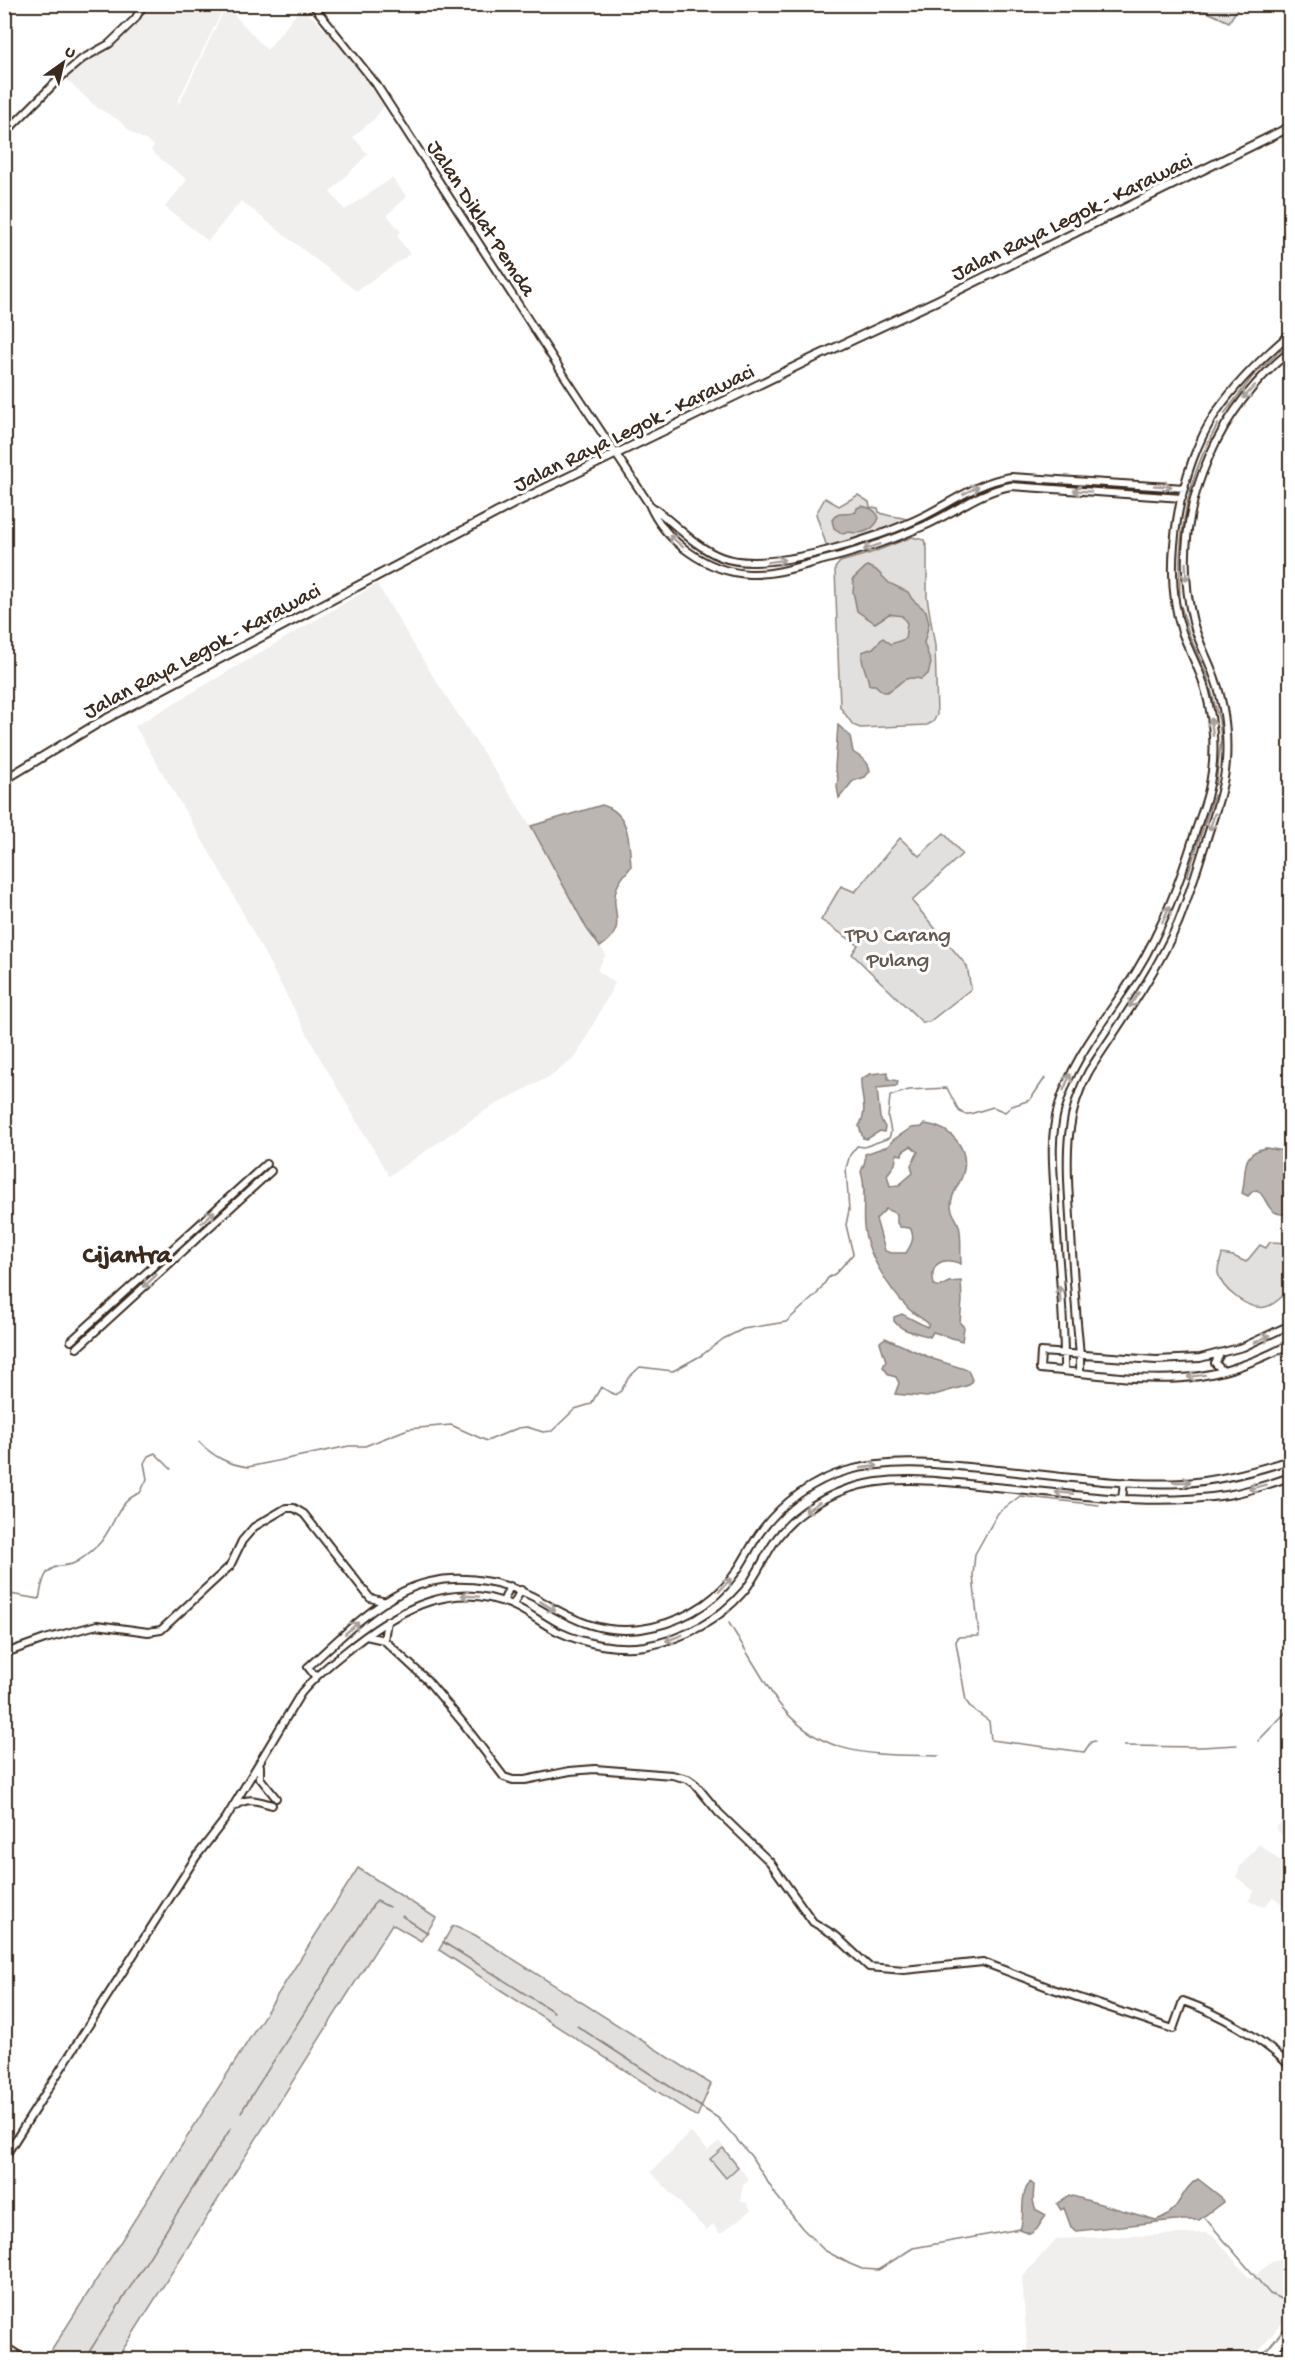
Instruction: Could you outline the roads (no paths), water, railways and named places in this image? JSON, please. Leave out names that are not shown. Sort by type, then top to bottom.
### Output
[{"type":"main road","name":"Jalan Raya Legok - Karawaci","points":[[4,780],[100,722],[519,501],[936,301],[1290,127]]},
{"type":"street","points":[[4,137],[61,77],[82,59],[109,44],[135,19],[144,4]]},
{"type":"street","name":"Jalan Diklat Pemda","points":[[312,4],[376,84],[649,504]]},
{"type":"street","points":[[1064,1371],[1053,1167],[1053,1126],[1074,1068],[1135,973],[1164,919],[1216,788],[1209,703],[1182,631],[1175,600],[1174,543],[1182,498],[1199,444],[1221,417],[1249,370],[1290,334]]},
{"type":"street","points":[[1080,1372],[1081,1353],[1072,1262],[1067,1167],[1068,1133],[1072,1111],[1082,1084],[1155,967],[1177,924],[1190,891],[1226,746],[1221,697],[1193,624],[1188,595],[1185,566],[1191,513],[1221,417],[1290,351]]},
{"type":"street","points":[[649,504],[694,543],[734,562],[752,564],[780,561],[870,538],[923,517],[992,480],[1011,477],[1185,488]]},
{"type":"street","points":[[649,504],[656,521],[689,552],[730,571],[765,573],[783,571],[870,548],[927,525],[994,489],[1011,486],[1182,498]]},
{"type":"street","points":[[715,565],[719,556]]},
{"type":"street","points":[[1058,1107],[1072,1111]]},
{"type":"street","points":[[71,1341],[266,1164]]},
{"type":"street","points":[[77,1348],[271,1171]]},
{"type":"street","points":[[190,1232],[196,1239]]},
{"type":"street","points":[[122,1295],[128,1302]]},
{"type":"street","points":[[1290,1325],[1257,1342],[1220,1354],[1177,1360],[1041,1352],[1040,1369],[1174,1378],[1199,1377],[1247,1364],[1290,1344]]},
{"type":"street","points":[[1220,1354],[1215,1363],[1223,1371]]},
{"type":"street","points":[[315,1676],[308,1667],[386,1602],[404,1591],[454,1578],[495,1582],[510,1586],[565,1616],[587,1625],[616,1630],[640,1629],[664,1624],[689,1614],[715,1597],[732,1578],[760,1531],[777,1512],[799,1494],[845,1471],[902,1464],[935,1464],[1124,1482],[1183,1483],[1214,1479],[1290,1461]]},
{"type":"street","points":[[231,1811],[291,1707],[315,1676],[387,1621],[411,1606],[433,1599],[474,1596],[502,1602],[513,1605],[557,1631],[582,1642],[615,1647],[642,1646],[670,1640],[697,1629],[726,1610],[746,1589],[774,1541],[789,1524],[809,1508],[850,1487],[902,1481],[934,1481],[1122,1499],[1158,1500],[1222,1496],[1290,1477]]},
{"type":"street","points":[[1122,1499],[1124,1482]]},
{"type":"street","points":[[4,1652],[97,1625],[148,1632],[161,1630],[230,1566],[242,1541],[251,1530],[286,1508],[294,1508],[304,1514],[370,1598],[386,1602]]},
{"type":"street","points":[[502,1602],[510,1586]]},
{"type":"street","points":[[513,1605],[521,1590]]},
{"type":"street","points":[[369,1614],[370,1598]]},
{"type":"street","points":[[384,1640],[387,1621]]},
{"type":"street","points":[[366,1636],[384,1640],[445,1699],[504,1777],[525,1780],[570,1771],[596,1769],[672,1775],[692,1781],[719,1814],[770,1862],[813,1922],[836,1936],[869,1967],[904,1970],[977,1961],[987,1963],[1122,2014],[1173,2029],[1182,2001],[1231,2024],[1268,2047],[1290,2066]]},
{"type":"street","points":[[261,1762],[260,1778],[276,1797]]},
{"type":"street","points":[[4,2158],[196,1857],[239,1802],[246,1799],[272,1805]]},
{"type":"street","points":[[1277,2360],[1290,2344]]},
{"type":"street","points":[[4,2346],[26,2360]]},
{"type":"waterway","points":[[1224,414],[1253,376],[1290,342]]},
{"type":"waterway","points":[[1180,597],[1180,552],[1186,508],[1199,465],[1218,424]]},
{"type":"waterway","points":[[1181,606],[1189,634],[1207,675],[1219,720],[1221,740],[1216,785]]},
{"type":"waterway","points":[[1187,877],[1214,795]]},
{"type":"waterway","points":[[199,1442],[221,1459],[248,1467],[349,1446],[365,1446],[408,1429],[451,1425],[487,1441],[518,1428],[552,1431],[575,1409],[591,1404],[601,1387],[615,1395],[621,1391],[628,1378],[640,1367],[673,1371],[743,1329],[786,1322],[817,1294],[828,1278],[836,1273],[853,1254],[846,1225],[849,1210],[846,1168],[850,1155],[857,1146],[864,1147],[889,1138],[891,1132],[888,1117],[890,1096],[909,1090],[947,1088],[959,1111],[964,1114],[993,1107],[1005,1112],[1012,1106],[1030,1100],[1045,1078]]},
{"type":"waterway","points":[[4,1593],[39,1599],[47,1573],[56,1567],[75,1563],[93,1550],[104,1538],[121,1508],[132,1497],[140,1493],[147,1479],[144,1463],[148,1456],[155,1453],[171,1469]]},
{"type":"waterway","points":[[1095,1741],[1091,1742],[1084,1752],[991,1740],[989,1721],[971,1708],[966,1701],[956,1642],[957,1637],[979,1636],[973,1575],[975,1554],[998,1513],[1020,1496],[1099,1505]]},
{"type":"waterway","points":[[729,1623],[776,1700],[793,1719],[811,1733],[829,1743],[870,1753],[939,1756]]},
{"type":"waterway","points":[[1258,1741],[1290,1708]]},
{"type":"waterway","points":[[1124,1746],[1237,1745]]},
{"type":"waterway","points":[[241,2112],[373,1905],[377,1901],[389,1907]]},
{"type":"waterway","points":[[402,1916],[428,1933]]},
{"type":"waterway","points":[[443,1942],[554,2012]]},
{"type":"waterway","points":[[577,2026],[718,2118],[751,2156],[776,2195],[802,2228],[824,2250],[850,2264],[862,2269],[878,2270],[913,2248],[1020,2229]]},
{"type":"waterway","points":[[84,2360],[231,2128]]},
{"type":"waterway","points":[[1205,2218],[1270,2294],[1290,2301]]},
{"type":"waterway","points":[[1259,2360],[1290,2322]]},
{"type":"district","name":"Cijantra","points":[[127,1253]]},
{"type":"park label","name":"TPU Carang Pulang","points":[[898,946]]}]
